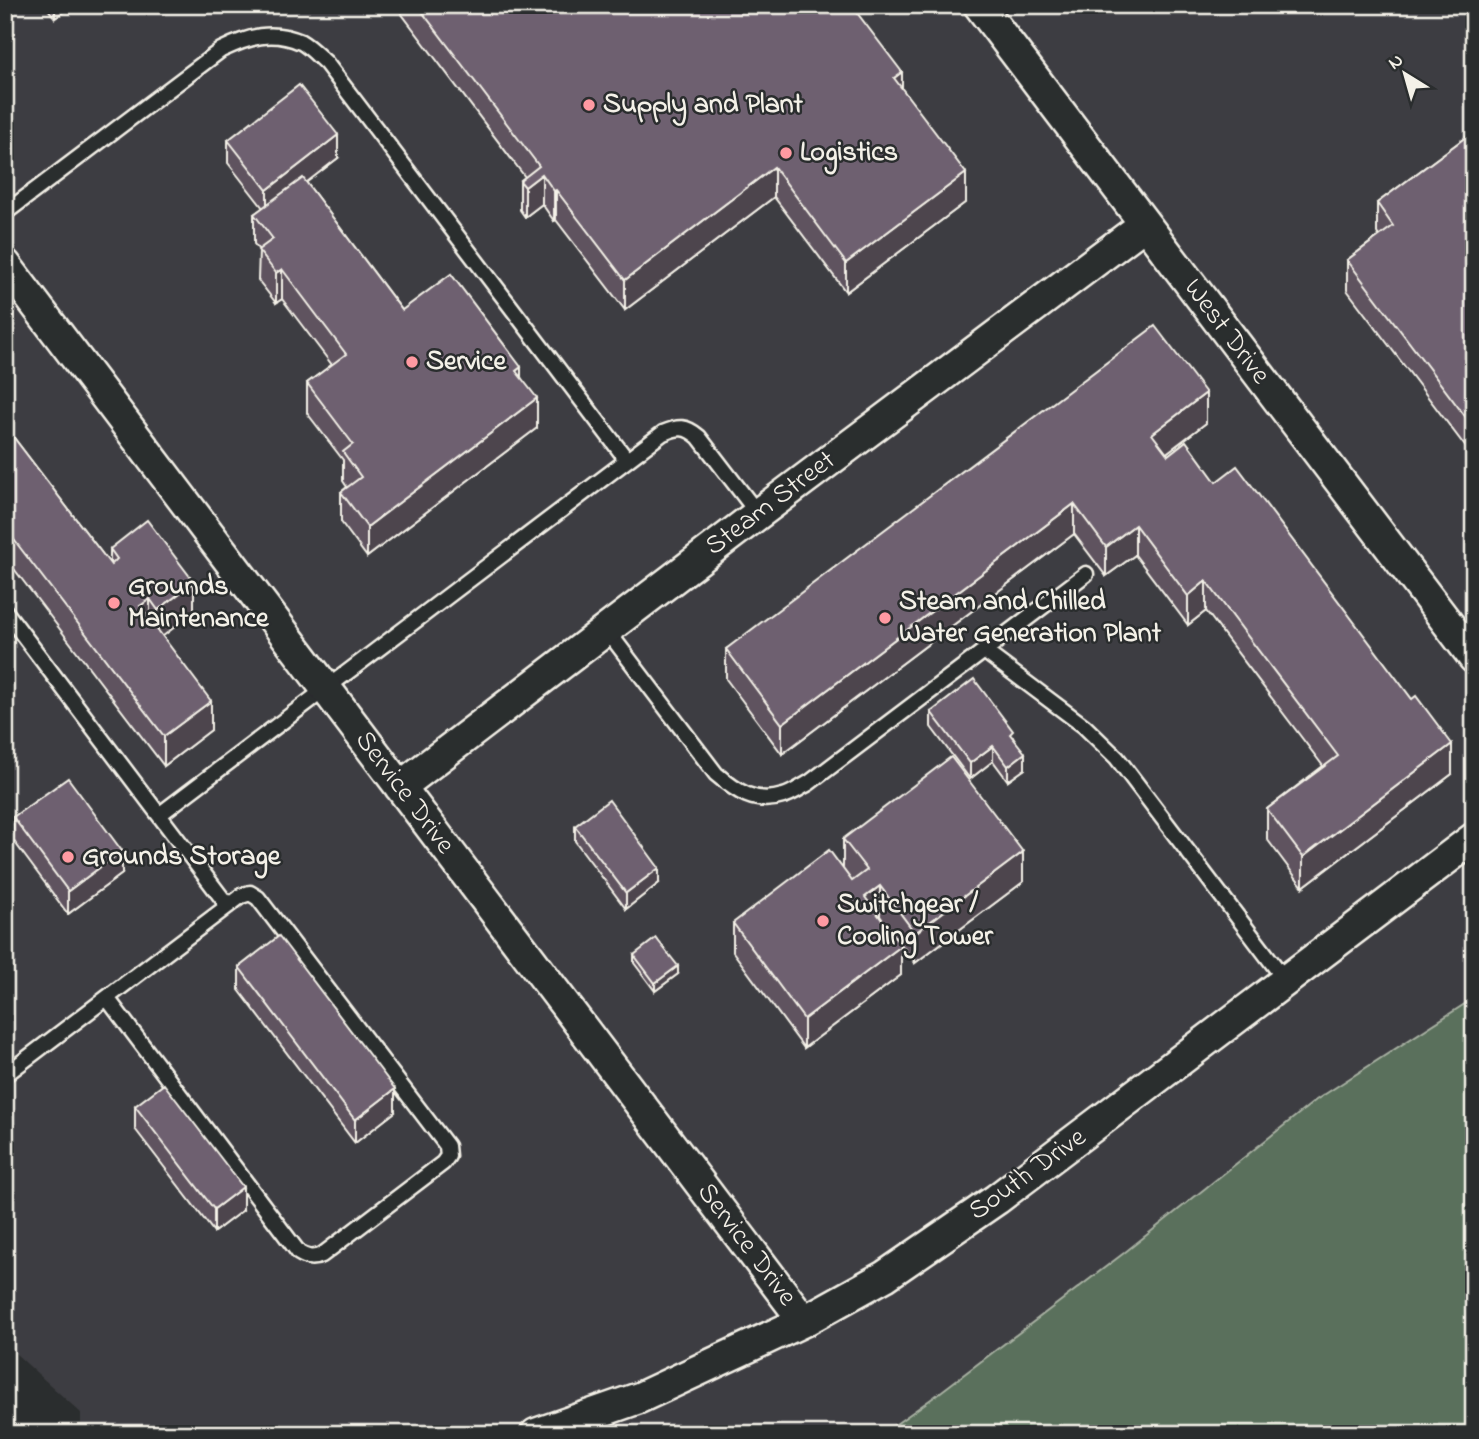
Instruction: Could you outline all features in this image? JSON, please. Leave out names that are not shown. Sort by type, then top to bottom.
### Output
[{"type":"street","name":"West Drive","points":[[979,5],[1474,658]]},
{"type":"street","name":"Steam Street","points":[[400,787],[1145,224]]},
{"type":"street","name":"Service Drive","points":[[5,264],[804,1321]]},
{"type":"street","name":"South Drive","points":[[536,1434],[639,1398],[804,1321],[885,1276],[997,1199],[1474,838]]},
{"type":"lane","points":[[5,213],[221,50],[247,38],[277,35],[302,43],[326,63],[627,460]]},
{"type":"lane","points":[[159,815],[663,433],[682,427],[691,430],[758,514]]},
{"type":"lane","points":[[606,629],[716,774],[735,790],[759,800],[784,796],[809,783],[1086,574]]},
{"type":"lane","points":[[5,611],[228,906]]},
{"type":"lane","points":[[984,651],[1084,726],[1112,752],[1286,981]]},
{"type":"lane","points":[[5,1075],[228,906],[250,893],[258,898],[447,1146],[449,1156],[322,1255],[316,1258],[304,1256],[299,1253],[107,998]]},
{"type":"shaded area","points":[[5,5],[1474,5],[1474,1434],[81,1434],[81,1413],[5,1344]]},
{"type":"green space","points":[[1474,998],[1474,1434],[882,1434],[1124,1253],[1316,1100]]},
{"type":"building","points":[[417,5],[851,5],[902,72],[894,78],[966,173],[846,263],[774,167],[625,280],[542,174],[525,187],[520,181],[539,166]]},
{"type":"building","points":[[299,85],[338,135],[267,190],[228,140]]},
{"type":"building","points":[[1474,131],[1474,428],[1347,260],[1393,226],[1377,203]]},
{"type":"building","name":"Service","points":[[303,178],[402,310],[451,274],[521,367],[516,371],[537,398],[367,527],[341,492],[361,477],[343,452],[353,444],[307,383],[346,354],[282,269],[276,273],[258,250],[273,239],[254,214]]},
{"type":"building","name":"Steam and Chilled Water Generation Plant","points":[[1155,326],[1206,393],[1152,434],[1168,455],[1186,441],[1216,482],[1237,466],[1412,699],[1416,696],[1452,744],[1303,857],[1267,809],[1338,756],[1206,581],[1188,596],[1135,525],[1106,547],[1074,504],[782,724],[726,649]]},
{"type":"building","name":"Grounds Maintenance","points":[[5,426],[111,565],[117,559],[110,549],[147,520],[194,582],[158,610],[150,599],[140,606],[211,701],[164,736],[5,528]]},
{"type":"building","points":[[974,679],[1013,731],[1010,734],[1025,753],[1008,766],[993,746],[970,763],[931,712]]},
{"type":"building","name":"Switchgear / Cooling Tower","points":[[951,757],[1023,852],[915,933],[880,886],[865,897],[901,946],[804,1019],[733,923],[829,850],[852,881],[867,870],[843,839]]},
{"type":"building","name":"Grounds Storage","points":[[68,778],[122,851],[68,891],[13,817]]},
{"type":"building","points":[[609,800],[659,868],[626,893],[575,826]]},
{"type":"building","points":[[279,936],[395,1089],[355,1120],[239,967]]},
{"type":"building","points":[[656,938],[678,966],[655,983],[634,955]]},
{"type":"building","points":[[164,1084],[243,1187],[214,1209],[135,1106]]},
{"type":"place","name":"Supply and Plant","points":[[589,105]]},
{"type":"place","name":"Logistics","points":[[786,153]]},
{"type":"place","name":"Service","points":[[412,362]]},
{"type":"place","name":"Grounds Maintenance","points":[[114,603]]},
{"type":"place","name":"Steam and Chilled Water Generation Plant","points":[[885,618]]},
{"type":"place","name":"Grounds Storage","points":[[68,857]]},
{"type":"place","name":"Switchgear / Cooling Tower","points":[[823,921]]}]
